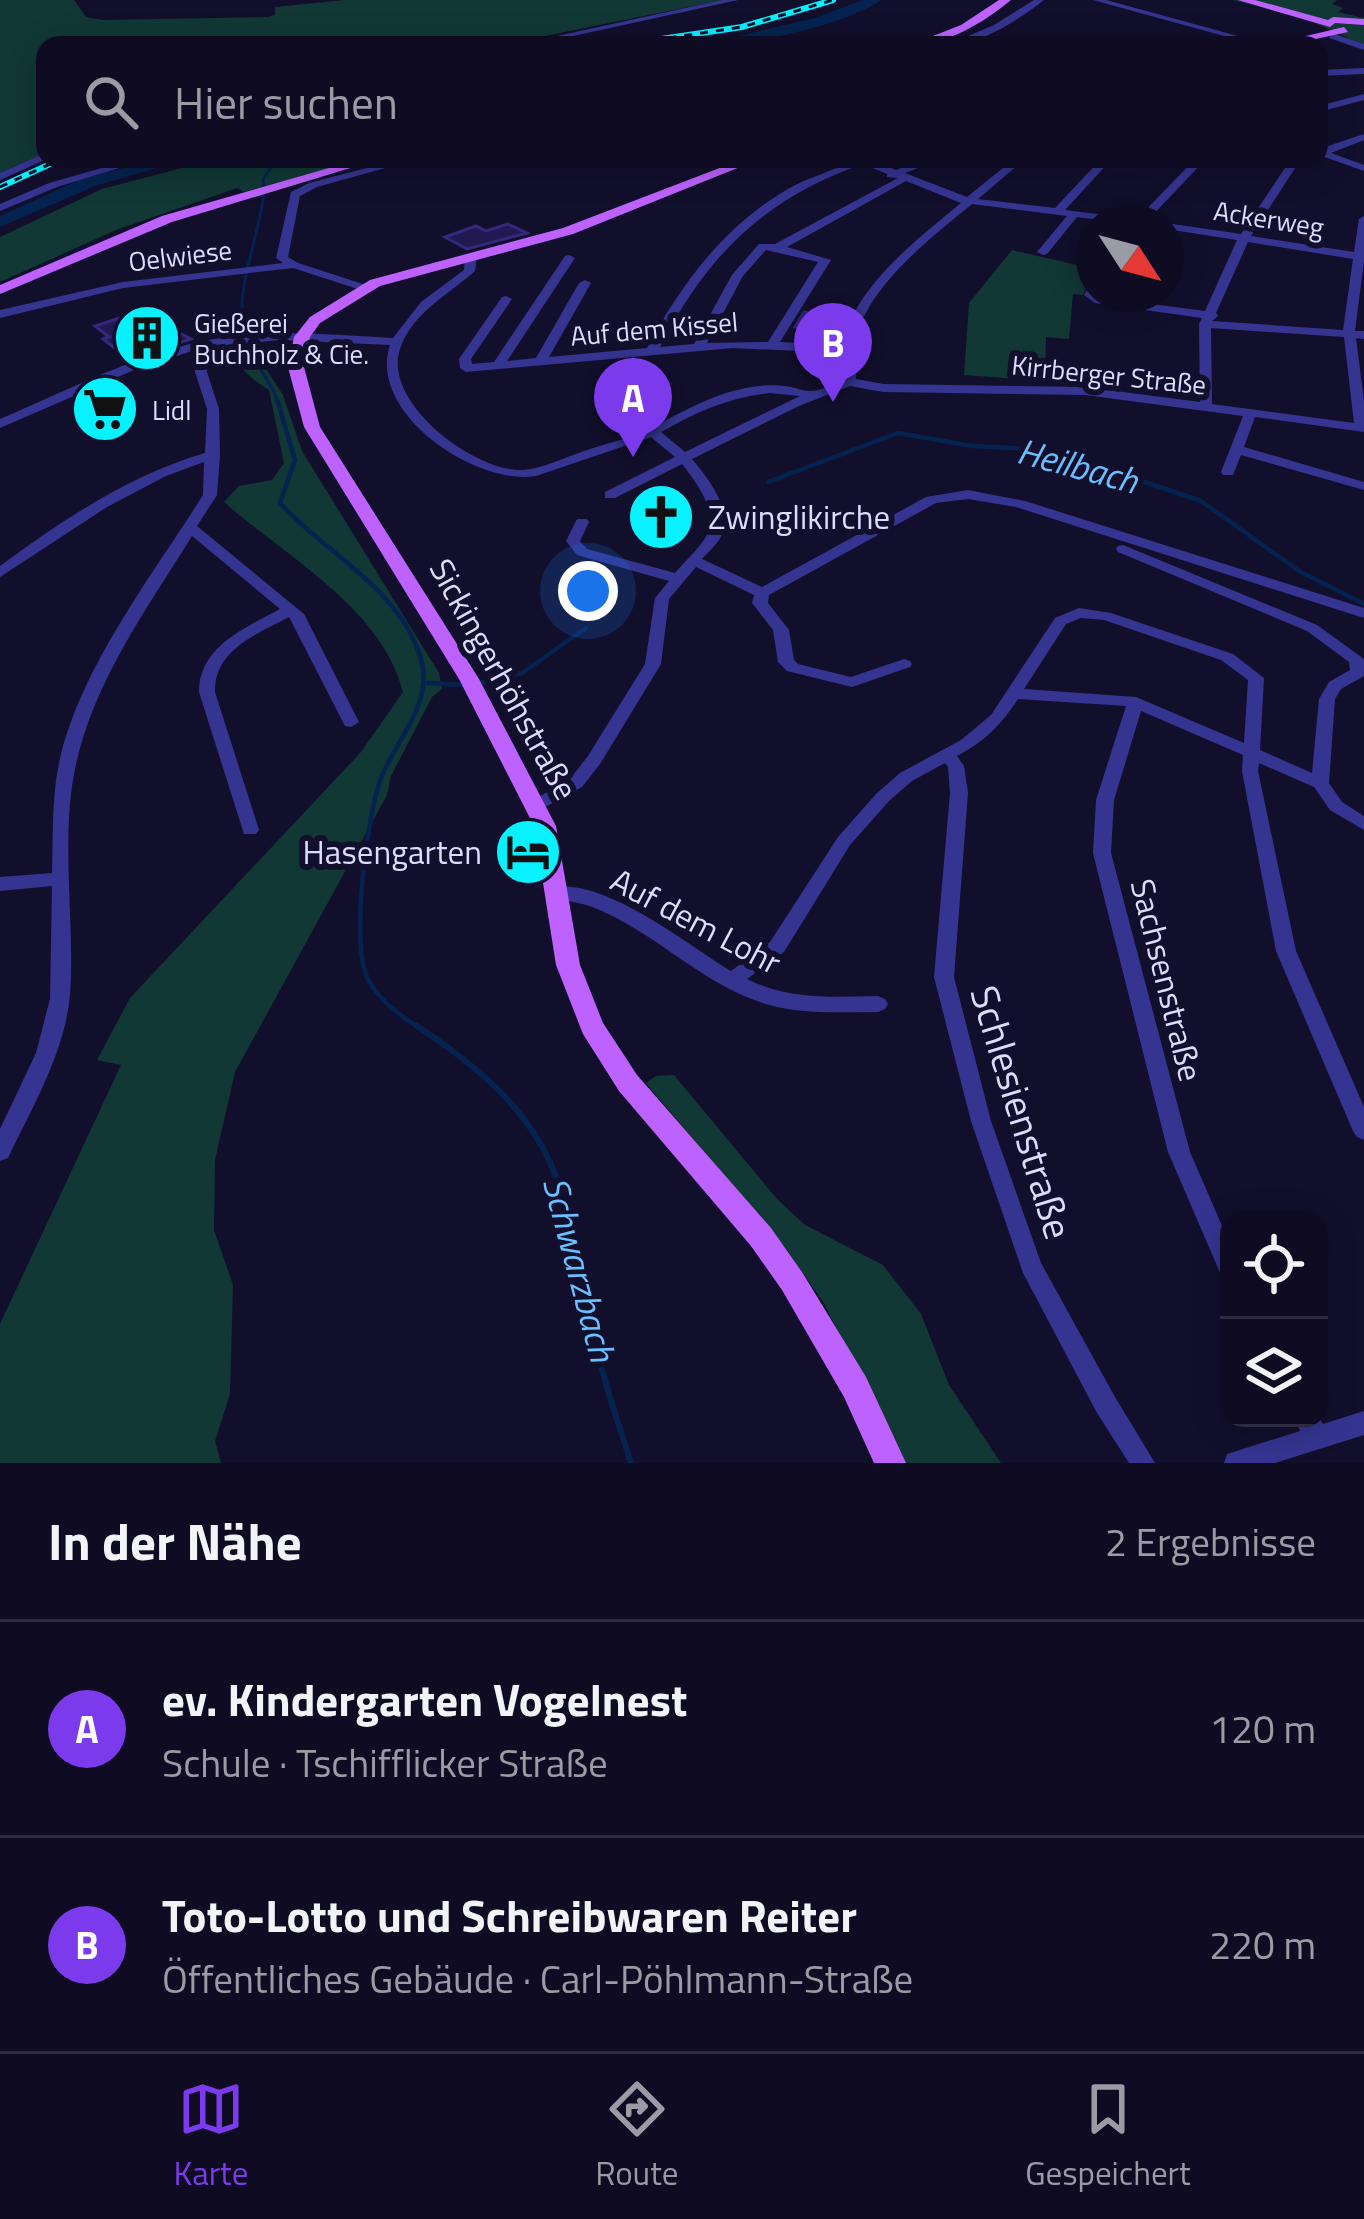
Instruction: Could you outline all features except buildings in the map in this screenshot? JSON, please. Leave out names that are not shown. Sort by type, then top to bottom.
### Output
[{"type":"main road","points":[[978,20],[986,8],[980,0]]},
{"type":"main road","points":[[938,36],[978,20],[1006,0]]},
{"type":"main road","points":[[1243,0],[1336,25],[1363,22]]},
{"type":"main road","points":[[1254,0],[1336,25]]},
{"type":"main road","points":[[1301,36],[1363,22]]},
{"type":"main road","points":[[0,290],[122,236],[340,168]]},
{"type":"main road","points":[[302,337],[329,309],[365,287],[568,231],[731,168]]},
{"type":"main road","name":"Sickingerhöhstraße","points":[[302,337],[296,357],[298,383],[312,427],[473,686],[536,806],[550,843],[568,965],[608,1055],[648,1109],[761,1237],[792,1281],[855,1387],[890,1463]]},
{"type":"street","points":[[563,36],[734,0]]},
{"type":"street","points":[[974,36],[1040,0]]},
{"type":"street","points":[[1097,0],[1243,36]]},
{"type":"street","points":[[1336,25],[1364,47]]},
{"type":"street","points":[[1328,73],[1364,71]]},
{"type":"street","points":[[1328,107],[1364,97]]},
{"type":"street","points":[[1328,150],[1364,137]]},
{"type":"street","points":[[1328,156],[1364,168]]},
{"type":"street","points":[[0,177],[36,160]]},
{"type":"street","points":[[0,208],[53,185],[112,168]]},
{"type":"street","points":[[294,265],[282,258],[295,194],[378,168]]},
{"type":"street","points":[[651,353],[699,266],[733,232],[782,196],[843,168]]},
{"type":"street","points":[[878,168],[971,201],[1075,213],[1043,252]]},
{"type":"street","points":[[777,248],[916,168]]},
{"type":"street","points":[[610,496],[685,456],[849,382],[846,349],[855,322],[877,291],[1010,168]]},
{"type":"street","points":[[1059,210],[1099,168]]},
{"type":"street","points":[[1157,204],[1192,168]]},
{"type":"street","points":[[1206,408],[1209,320],[1244,238],[1290,168]]},
{"type":"street","points":[[1362,428],[1349,333],[1364,219]]},
{"type":"street","name":"Ackerweg","points":[[1184,229],[1361,256]]},
{"type":"street","points":[[698,348],[739,275],[764,245],[825,260],[772,346]]},
{"type":"street","points":[[471,256],[470,271],[428,301],[398,342],[392,371],[406,405],[444,440],[490,466],[532,472],[652,431],[683,410],[720,398],[776,390],[813,396]]},
{"type":"street","points":[[500,362],[569,258]]},
{"type":"street","name":"Oelwiese","points":[[0,314],[53,300],[294,265],[365,287]]},
{"type":"street","points":[[540,362],[586,283]]},
{"type":"street","name":"Auf dem Kissel","points":[[506,299],[465,359],[466,368],[698,348],[846,349]]},
{"type":"street","points":[[1175,312],[1209,320],[1364,334]]},
{"type":"street","points":[[0,424],[201,345],[261,337],[398,342]]},
{"type":"street","points":[[0,1152],[46,1053],[60,999],[65,778],[84,710],[102,668],[210,495],[213,409],[201,373],[201,345]]},
{"type":"street","name":"Kirrberger Straße","points":[[849,382],[883,388],[1056,388],[1362,428]]},
{"type":"street","points":[[1228,472],[1250,413]]},
{"type":"street","points":[[536,806],[565,791],[585,773],[644,681],[657,652],[662,598],[718,524],[685,456],[652,431]]},
{"type":"street","points":[[1238,450],[1364,486]]},
{"type":"street","points":[[0,573],[109,503],[186,462],[213,455]]},
{"type":"street","points":[[762,593],[851,547],[907,507],[937,497],[988,496],[1364,614]]},
{"type":"street","points":[[582,522],[573,541],[582,552],[676,578]]},
{"type":"street","points":[[192,529],[292,609],[351,722]]},
{"type":"street","points":[[1098,532],[1115,546],[1312,628],[1357,660],[1358,672],[1335,686],[1327,699],[1320,783]]},
{"type":"street","points":[[693,560],[762,593]]},
{"type":"street","points":[[762,593],[760,603],[781,630],[787,662],[794,668],[852,682],[904,664]]},
{"type":"street","points":[[250,830],[207,692],[206,671],[215,657],[292,609]]},
{"type":"street","points":[[732,980],[777,947],[824,870],[873,807],[905,777],[985,731],[1060,621],[1079,613],[1106,616],[1227,657],[1250,670],[1258,686],[1249,753],[1286,951],[1364,1131]]},
{"type":"street","points":[[1013,693],[1136,701],[1320,783],[1336,806],[1364,824]]},
{"type":"street","name":"Sachsenstraße","points":[[1136,701],[1105,800],[1102,853],[1179,1152],[1220,1247]]},
{"type":"street","name":"Schlesienstraße","points":[[947,755],[956,766],[959,793],[944,977],[981,1121],[1031,1266],[1143,1463]]},
{"type":"street","points":[[0,884],[61,879]]},
{"type":"street","name":"Auf dem Lohr","points":[[557,892],[582,894],[769,997],[878,1004]]},
{"type":"street","points":[[1236,1463],[1312,1428],[1364,1423]]},
{"type":"green space","points":[[0,0],[74,0],[86,17],[103,20],[268,17],[275,15],[275,7],[345,0],[723,0],[545,36],[36,36],[36,157],[0,173]]},
{"type":"green space","points":[[1233,0],[1337,0],[1332,4],[1343,8],[1338,12],[1364,18],[1364,45],[1306,19]]},
{"type":"green space","points":[[182,168],[330,168],[244,192],[237,188],[116,230],[0,282],[0,237],[102,189]]},
{"type":"green space","points":[[1012,250],[1076,265],[1069,339],[1046,337],[1045,381],[964,375],[969,303]]},
{"type":"green space","points":[[261,343],[264,366],[283,395],[302,451],[439,673],[442,689],[432,697],[391,776],[387,795],[235,1072],[215,1160],[214,1230],[233,1285],[230,1394],[215,1441],[221,1463],[0,1463],[0,1324],[121,1065],[97,1060],[130,998],[361,752],[403,692],[392,662],[353,609],[224,502],[239,486],[272,480],[284,463],[269,390],[245,372],[233,345]]},
{"type":"green space","points":[[674,1075],[777,1199],[805,1225],[883,1265],[921,1314],[949,1385],[1001,1463],[903,1463],[825,1305],[787,1250],[646,1083],[656,1076]]},
{"type":"waterway","name":"Schwarzbach","points":[[750,36],[822,20],[875,0]]},
{"type":"waterway","name":"Schwarzbach","points":[[0,222],[89,182],[144,168]]},
{"type":"waterway","name":"Schwarzbach","points":[[271,168],[263,179],[242,317],[247,344],[278,401]]},
{"type":"waterway","name":"Schwarzbach","points":[[278,401],[295,460],[280,503],[379,592],[411,634],[421,659],[424,675],[418,706],[376,796],[362,880],[360,938],[373,987],[421,1029]]},
{"type":"waterway","name":"Heilbach","points":[[768,482],[898,433],[972,446],[1051,450],[1201,501],[1299,571],[1364,604]]},
{"type":"waterway","name":"Heilbach","points":[[476,684],[522,673],[586,628]]},
{"type":"waterway","name":"Heilbach","points":[[428,683],[465,685]]},
{"type":"waterway","name":"Schwarzbach","points":[[417,1026],[504,1096],[550,1163],[575,1243],[604,1377],[631,1463]]},
{"type":"railway","points":[[682,36],[742,27],[833,0]]},
{"type":"railway","points":[[0,187],[41,168]]},
{"type":"place","name":"Gießerei Buchholz & Cie.","points":[[147,338]]},
{"type":"place","name":"Toto-Lotto und Schreibwaren Reiter","points":[[833,402]]},
{"type":"place","name":"Lidl","points":[[105,409]]},
{"type":"place","name":"ev. Kindergarten Vogelnest","points":[[633,457]]},
{"type":"place","name":"Zwinglikirche","points":[[661,517]]},
{"type":"place","name":"Hasengarten","points":[[528,852]]}]
